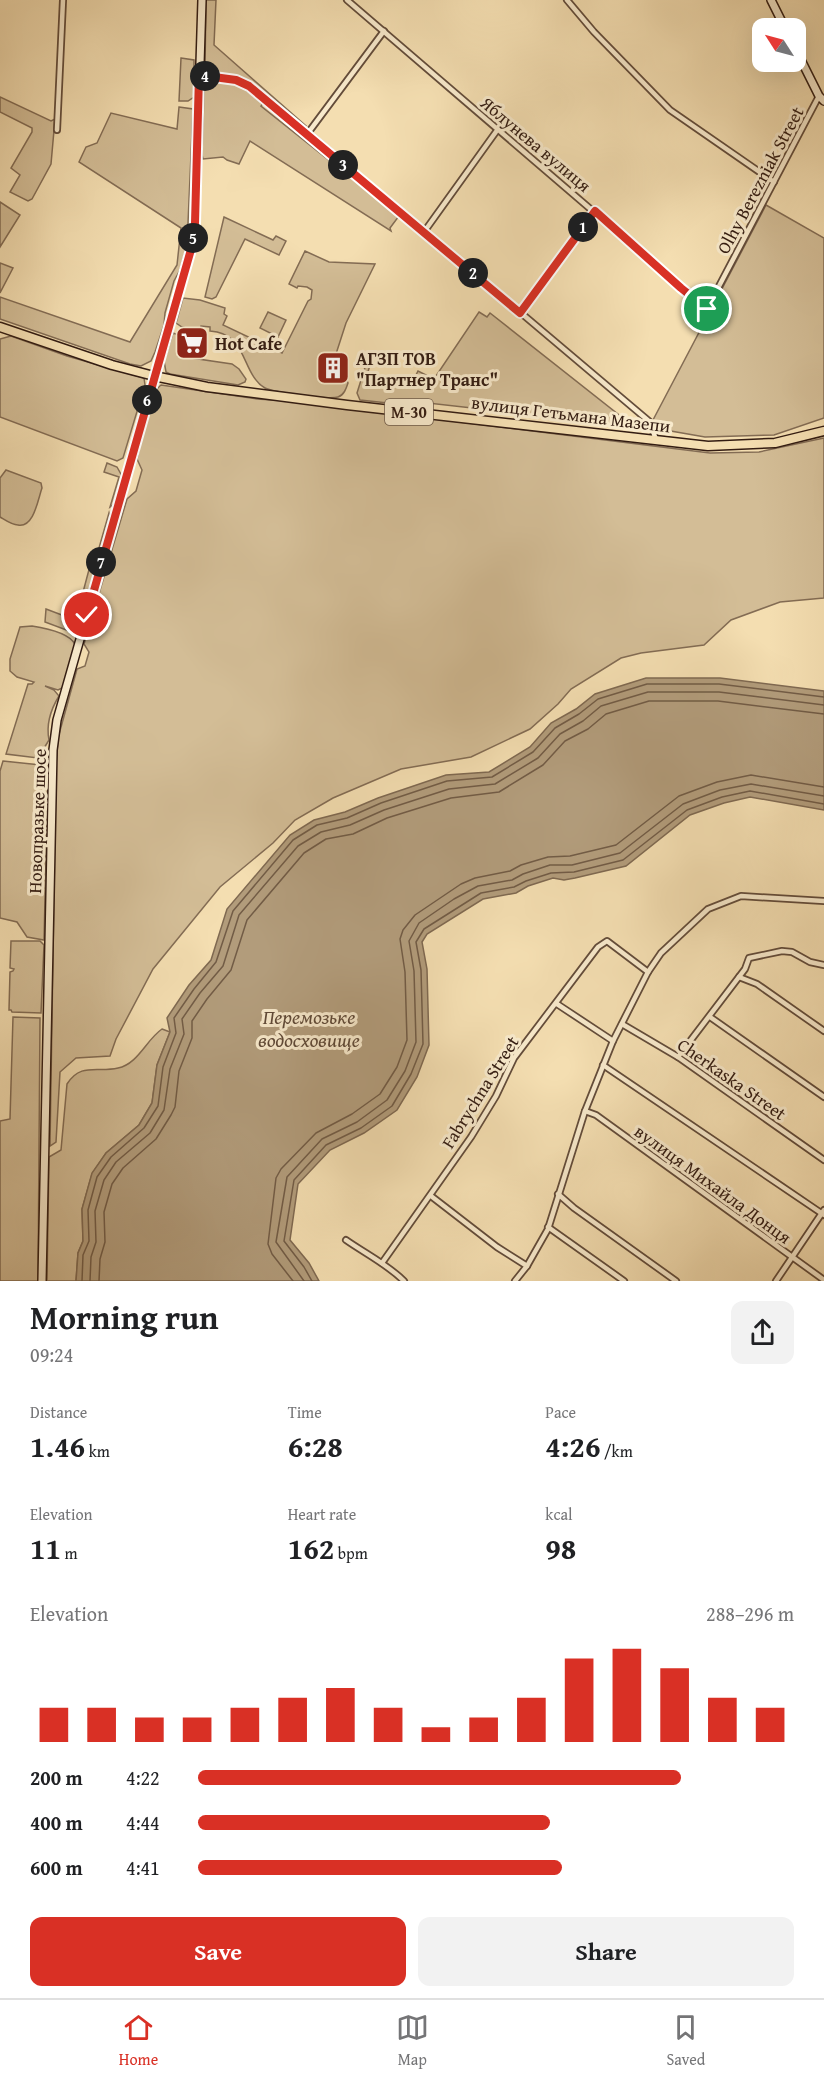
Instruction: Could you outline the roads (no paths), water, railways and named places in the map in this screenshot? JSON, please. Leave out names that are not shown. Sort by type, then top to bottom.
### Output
[{"type":"highway","name":"вулиця Гетьмана Мазепи","points":[[0,327],[112,365],[207,387],[708,446],[775,443],[824,431]]},
{"type":"main road","name":"Новопразьке шосе","points":[[42,1281],[53,750],[57,720],[153,376],[180,292],[194,234],[202,0]]},
{"type":"main road","points":[[771,0],[780,18]]},
{"type":"main road","points":[[806,68],[822,98]]},
{"type":"street","points":[[57,130],[63,0]]},
{"type":"street","name":"Яблунева вулиця","points":[[347,0],[707,309]]},
{"type":"street","points":[[567,0],[594,32],[670,110],[774,182]]},
{"type":"street","points":[[308,134],[384,31]]},
{"type":"street","points":[[199,75],[233,79],[246,84],[650,422],[657,440]]},
{"type":"street","name":"Olhy Berezniak Street","points":[[707,309],[774,182],[822,98]]},
{"type":"street","points":[[424,232],[498,129]]},
{"type":"street","points":[[520,313],[595,211]]},
{"type":"street","points":[[515,1281],[527,1266],[548,1227],[585,1111],[603,1065],[648,972],[661,953],[708,909],[741,896],[824,901]]},
{"type":"street","name":"Fabrychna Street","points":[[382,1263],[431,1197],[436,1184],[471,1137],[490,1107],[514,1058],[598,947],[607,941],[648,972]]},
{"type":"street","points":[[678,1057],[745,969],[749,958],[783,951],[792,952],[810,962],[824,965]]},
{"type":"street","points":[[739,977],[757,984],[824,1031]]},
{"type":"street","points":[[556,1004],[613,1041]]},
{"type":"street","points":[[710,1017],[824,1097]]},
{"type":"street","name":"Cherkaska Street","points":[[622,1024],[678,1057],[824,1160]]},
{"type":"street","points":[[603,1065],[823,1213],[776,1281]]},
{"type":"street","name":"вулиця Михайла Донця","points":[[585,1111],[596,1115],[824,1280]]},
{"type":"street","points":[[558,1194],[676,1281]]},
{"type":"street","points":[[431,1197],[497,1247],[527,1266]]},
{"type":"street","points":[[548,1227],[624,1281]]},
{"type":"street","points":[[346,1240],[382,1263],[404,1281]]},
{"type":"water","name":"Перемозьке водосховище","points":[[646,678],[720,678],[824,691],[824,810],[750,797],[724,803],[690,815],[626,866],[564,880],[553,878],[528,886],[516,893],[483,899],[427,934],[422,942],[427,969],[429,1045],[417,1077],[397,1110],[364,1133],[330,1150],[298,1184],[290,1240],[309,1263],[319,1281],[76,1281],[78,1253],[83,1241],[82,1209],[92,1173],[106,1153],[139,1125],[152,1103],[157,1065],[170,1032],[167,1018],[189,985],[211,960],[227,909],[290,835],[314,820],[345,812],[446,775],[489,772],[530,747],[551,723],[576,709],[595,694]]},
{"type":"place","name":"Hot Cafe","points":[[192,343]]},
{"type":"place","name":"АГЗП ТОВ \"Партнер Транс\"","points":[[333,368]]}]
